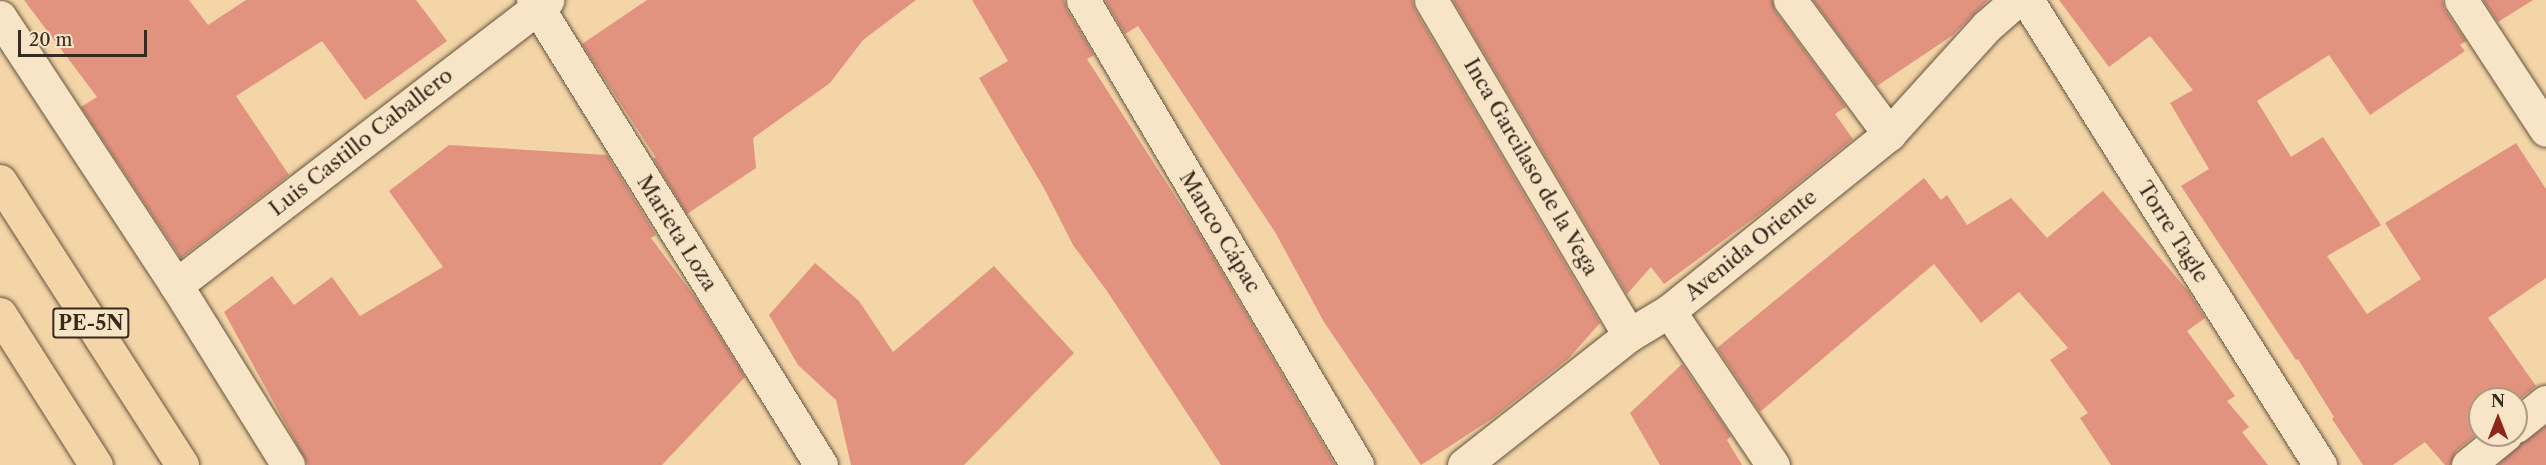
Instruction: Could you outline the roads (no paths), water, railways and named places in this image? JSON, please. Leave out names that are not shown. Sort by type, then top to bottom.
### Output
[{"type":"highway","name":"PE-5N","points":[[0,181],[182,465]]},
{"type":"highway","name":"PE-5N","points":[[0,314],[96,465]]},
{"type":"street","name":"Manco Cápac","points":[[1083,0],[1357,465]]},
{"type":"street","name":"Inca Garcilaso de la Vega","points":[[1431,0],[1629,335]]},
{"type":"street","points":[[1790,0],[1889,134]]},
{"type":"street","name":"Avenida Oriente","points":[[1464,465],[1629,335],[1669,311],[1889,134],[1987,26],[2017,0]]},
{"type":"street","name":"Torre Tagle","points":[[2027,0],[2320,465]]},
{"type":"street","points":[[2461,0],[2546,130]]},
{"type":"street","name":"Luis Castillo Caballero","points":[[176,285],[539,2]]},
{"type":"street","name":"Marieta Loza","points":[[539,2],[821,465]]},
{"type":"street","points":[[0,17],[176,285],[288,465]]},
{"type":"street","points":[[1669,311],[1773,465]]},
{"type":"street","points":[[2528,416],[2546,402]]},
{"type":"street","points":[[2468,465],[2490,447]]}]
